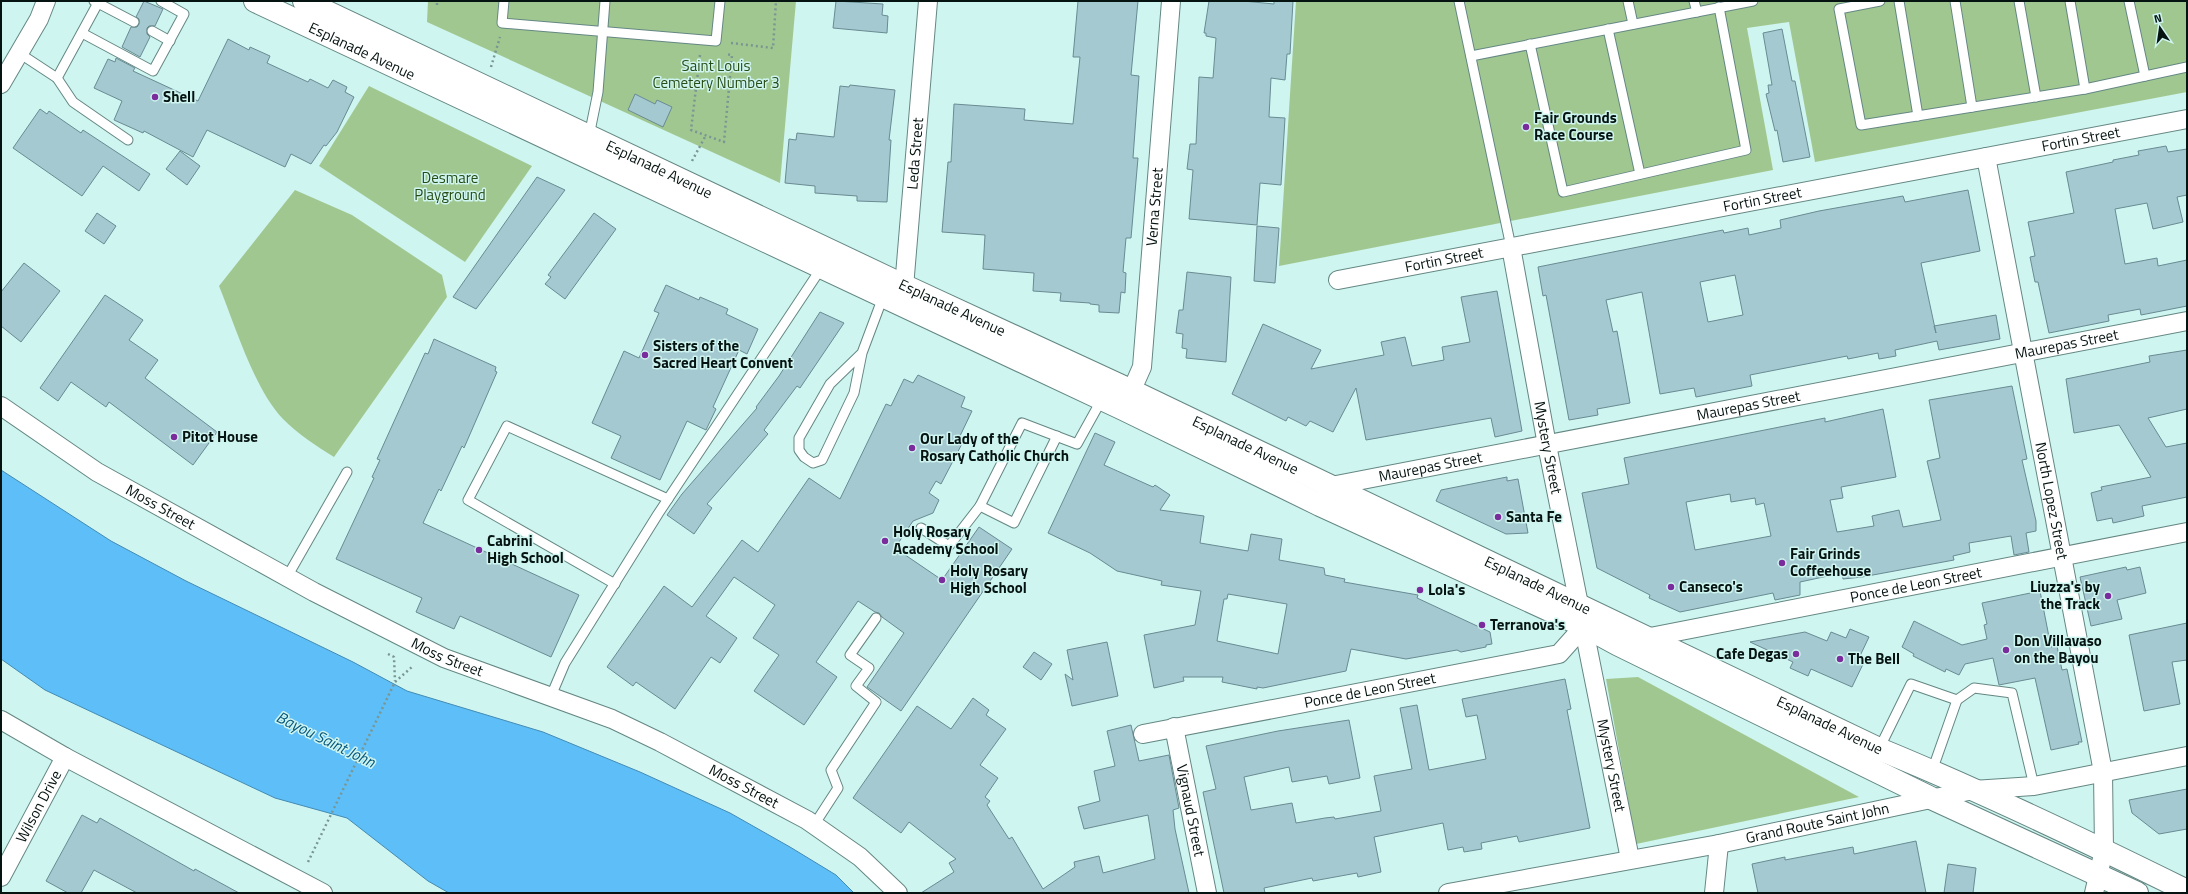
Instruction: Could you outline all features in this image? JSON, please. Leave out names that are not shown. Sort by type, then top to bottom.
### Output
[{"type":"street","points":[[1,84],[19,54],[46,1]]},
{"type":"street","name":"Esplanade Avenue","points":[[255,1],[317,13],[478,95],[827,260]]},
{"type":"street","name":"Leda Street","points":[[897,297],[928,1]]},
{"type":"street","name":"Verna Street","points":[[1128,400],[1142,367],[1171,1]]},
{"type":"street","name":"Fortin Street","points":[[1338,280],[2187,119]]},
{"type":"street","name":"Esplanade Avenue","points":[[585,145],[681,180],[897,297],[1102,399],[1128,400],[1320,505],[1582,616],[1645,638],[1879,749],[1932,771],[2104,850],[2187,891]]},
{"type":"street","name":"North Lopez Street","points":[[1986,157],[2103,772],[2104,850],[2096,884]]},
{"type":"street","name":"Mystery Street","points":[[1511,247],[1547,445],[1630,859]]},
{"type":"street","name":"Esplanade Avenue","points":[[897,297],[1128,400],[1331,486],[1582,616],[1624,647],[1931,798],[2096,884],[2137,893]]},
{"type":"street","name":"Maurepas Street","points":[[1331,486],[2022,351],[2187,321]]},
{"type":"street","name":"Moss Street","points":[[1,406],[97,472],[287,577],[444,658],[612,719],[660,742],[814,825],[860,857],[898,893]]},
{"type":"street","points":[[1320,505],[1331,486]]},
{"type":"street","name":"Ponce de Leon Street","points":[[1645,638],[2187,532]]},
{"type":"street","name":"Ponce de Leon Street","points":[[1143,734],[1559,654],[1582,616]]},
{"type":"street","points":[[1,720],[65,757],[301,886],[323,893]]},
{"type":"street","name":"Vignaud Street","points":[[1174,727],[1207,893]]},
{"type":"street","name":"Grand Route Saint John","points":[[1448,893],[1720,844],[1973,790],[2034,786],[2187,756]]},
{"type":"street","name":"Wilson Drive","points":[[1,877],[65,757]]},
{"type":"street","points":[[1714,893],[1720,844]]},
{"type":"lane","points":[[82,33],[154,71],[184,14],[161,1]]},
{"type":"lane","points":[[504,1],[502,23],[716,41],[720,1]]},
{"type":"lane","points":[[585,145],[598,92],[605,1]]},
{"type":"lane","points":[[1459,1],[1511,247]]},
{"type":"lane","points":[[1628,1],[1634,24]]},
{"type":"lane","points":[[1694,1],[1697,12]]},
{"type":"lane","points":[[1880,1],[1839,9],[1861,125],[2085,90],[2187,67]]},
{"type":"lane","points":[[1899,1],[1918,116]]},
{"type":"lane","points":[[1955,1],[1972,107]]},
{"type":"lane","points":[[2019,1],[2036,97]]},
{"type":"lane","points":[[2070,1],[2085,90]]},
{"type":"lane","points":[[2129,1],[2145,76]]},
{"type":"lane","points":[[57,78],[97,2],[134,22]]},
{"type":"lane","points":[[1471,56],[1746,2]]},
{"type":"lane","points":[[1530,44],[1563,192],[1746,150],[1718,7]]},
{"type":"lane","points":[[1608,29],[1640,174]]},
{"type":"lane","points":[[152,32],[170,41]]},
{"type":"lane","points":[[19,54],[57,78],[73,102],[128,140]]},
{"type":"lane","points":[[551,696],[565,663],[668,499],[827,260]]},
{"type":"lane","points":[[862,353],[854,393],[822,460],[813,463],[804,457],[799,450],[799,438],[830,384],[862,353],[897,297]]},
{"type":"lane","points":[[921,528],[949,546],[980,506],[1022,423],[1077,444],[1102,399]]},
{"type":"lane","points":[[615,584],[468,500],[507,426],[668,499]]},
{"type":"lane","points":[[980,506],[1014,523],[1057,436]]},
{"type":"lane","points":[[287,577],[347,472]]},
{"type":"lane","points":[[814,825],[838,788],[831,770],[876,702],[856,686],[869,668],[850,655],[876,618]]},
{"type":"lane","points":[[1879,749],[1912,684],[1957,700]]},
{"type":"lane","points":[[1932,771],[1957,700],[1974,688],[2012,693],[2034,786]]},
{"type":"path","points":[[715,53],[716,41],[772,48],[776,1]]},
{"type":"path","points":[[478,95],[499,46],[502,23]]},
{"type":"path","points":[[700,52],[715,53],[732,55],[724,142],[691,130],[700,52]]},
{"type":"path","points":[[681,180],[706,136]]},
{"type":"path","points":[[301,886],[329,820],[395,682]]},
{"type":"green space","name":"Saint Louis Cemetery Number 3","points":[[428,1],[796,1],[780,183],[427,22]]},
{"type":"green space","name":"Fair Grounds Race Course","points":[[1296,1],[2187,1],[2187,92],[1815,162],[1789,22],[1747,28],[1773,170],[1279,266]]},
{"type":"green space","name":"Desmare Playground","points":[[369,86],[532,166],[465,262],[319,166]]},
{"type":"green space","points":[[295,190],[352,215],[442,275],[447,297],[334,457],[295,430],[283,419],[273,406],[254,374],[219,286]]},
{"type":"green space","points":[[1638,677],[1859,797],[1636,844],[1606,679]]},
{"type":"water","name":"Bayou Saint John","points":[[1,470],[111,541],[186,581],[353,662],[407,691],[543,732],[640,772],[730,813],[836,875],[854,893],[449,893],[428,881],[347,818],[275,798],[45,690],[1,659]]},
{"type":"building","points":[[144,1],[163,9],[155,26],[149,26],[147,28],[147,34],[150,37],[140,57],[122,47],[131,27],[137,27],[139,24],[139,19],[136,17]]},
{"type":"building","points":[[836,1],[883,4],[882,15],[888,16],[887,33],[833,28]]},
{"type":"building","points":[[1078,1],[1138,1],[1131,75],[1139,76],[1133,158],[1138,158],[1131,238],[1126,238],[1123,272],[1126,273],[1125,293],[1121,292],[1119,313],[1099,312],[1099,305],[1090,303],[1060,301],[1061,293],[1033,291],[1034,273],[983,269],[985,235],[942,232],[948,162],[951,162],[954,104],[1025,109],[1024,120],[1073,124],[1080,57],[1073,57]]},
{"type":"building","points":[[1209,1],[1243,1],[1274,4],[1274,1],[1293,1],[1290,54],[1287,54],[1285,80],[1271,78],[1269,117],[1285,118],[1281,185],[1260,183],[1257,225],[1189,219],[1193,170],[1187,169],[1190,144],[1196,144],[1199,77],[1213,78],[1216,38],[1206,36],[1206,33],[1204,33]]},
{"type":"building","points":[[1782,29],[1792,81],[1795,81],[1810,157],[1783,162],[1777,130],[1775,131],[1766,94],[1769,93],[1768,85],[1772,85],[1763,33]]},
{"type":"building","points":[[228,39],[249,50],[250,47],[270,56],[267,63],[308,82],[310,79],[328,88],[333,80],[347,87],[345,92],[354,97],[337,132],[326,146],[324,145],[311,164],[291,154],[285,167],[207,130],[193,157],[144,131],[143,133],[114,120],[122,101],[94,88],[108,59],[115,62],[116,58],[135,68],[133,71],[198,101]]},
{"type":"building","points":[[850,85],[895,90],[889,140],[891,140],[887,202],[857,201],[857,196],[815,193],[815,186],[785,183],[789,139],[796,140],[797,133],[834,137],[840,86],[849,87]]},
{"type":"building","points":[[635,94],[655,104],[657,100],[672,107],[663,127],[628,110]]},
{"type":"building","points":[[40,109],[47,114],[49,111],[81,133],[83,130],[150,174],[139,191],[103,166],[82,196],[13,148]]},
{"type":"building","points":[[2166,146],[2168,152],[2187,149],[2187,195],[2177,197],[2183,222],[2153,229],[2147,203],[2115,209],[2125,264],[2157,258],[2158,266],[2187,260],[2187,306],[2141,315],[2140,309],[2108,315],[2109,321],[2049,333],[2038,282],[2035,282],[2030,257],[2035,256],[2028,222],[2074,213],[2066,172],[2139,155],[2138,151]]},
{"type":"building","points":[[180,151],[200,166],[187,185],[166,169]]},
{"type":"building","points":[[537,177],[565,190],[476,309],[453,297]]},
{"type":"building","points":[[1968,190],[1980,251],[1921,263],[1934,326],[1996,315],[2000,339],[1939,350],[1937,341],[1895,350],[1896,356],[1879,359],[1878,353],[1848,359],[1847,356],[1750,375],[1752,386],[1696,397],[1694,388],[1660,394],[1642,292],[1606,300],[1613,332],[1617,331],[1630,403],[1597,409],[1598,415],[1569,420],[1546,295],[1543,296],[1538,267],[1723,230],[1724,233],[1748,228],[1749,235],[1781,228],[1780,220],[1819,211],[1903,196],[1905,202]],"holes":[[[1735,275],[1743,315],[1708,322],[1700,282]]]},
{"type":"building","points":[[97,213],[116,226],[104,244],[85,231]]},
{"type":"building","points":[[594,213],[616,229],[565,299],[545,284],[551,277],[548,275]]},
{"type":"building","points":[[1257,226],[1279,228],[1275,283],[1254,281]]},
{"type":"building","points":[[24,263],[60,291],[21,342],[1,326],[1,292]]},
{"type":"building","points":[[1187,272],[1231,277],[1226,362],[1186,358],[1187,349],[1182,348],[1183,334],[1176,333],[1179,310],[1183,310]]},
{"type":"building","points":[[666,285],[699,300],[700,297],[728,309],[726,314],[758,329],[747,354],[739,350],[713,407],[716,409],[706,430],[687,421],[660,480],[611,458],[621,436],[592,423],[624,351],[639,358],[659,313],[654,311]]},
{"type":"building","points":[[1497,291],[1522,431],[1495,437],[1491,418],[1366,440],[1356,388],[1333,432],[1310,421],[1306,426],[1288,417],[1286,421],[1232,394],[1263,324],[1321,350],[1311,369],[1384,355],[1381,342],[1405,337],[1412,366],[1444,360],[1442,347],[1470,342],[1461,297]]},
{"type":"building","points":[[105,295],[143,320],[129,340],[158,360],[145,378],[217,432],[193,465],[109,402],[106,407],[71,382],[58,401],[40,388]]},
{"type":"building","points":[[820,312],[844,323],[800,388],[797,386],[764,430],[768,434],[707,504],[712,508],[694,534],[667,515],[682,494],[757,408],[756,407],[779,376]]},
{"type":"building","points":[[434,339],[496,367],[495,371],[497,372],[464,448],[462,446],[441,491],[439,489],[423,523],[579,595],[551,657],[460,616],[454,629],[416,612],[422,598],[336,559],[374,478],[372,477],[380,460],[377,459],[425,353],[428,354]]},
{"type":"building","points":[[2187,350],[2187,409],[2148,418],[2166,447],[2187,443],[2187,497],[2142,506],[2144,516],[2113,523],[2112,518],[2097,521],[2091,493],[2102,490],[2101,487],[2151,477],[2119,425],[2074,433],[2066,379],[2150,362],[2149,356]]},
{"type":"building","points":[[918,375],[965,397],[961,407],[972,411],[960,436],[965,438],[941,484],[936,481],[929,493],[939,500],[933,513],[913,521],[895,548],[942,580],[979,527],[1012,549],[901,711],[867,687],[904,633],[882,617],[879,613],[858,601],[816,662],[837,677],[804,725],[754,691],[779,655],[753,638],[775,605],[734,577],[706,616],[737,638],[720,663],[711,657],[675,709],[636,682],[633,686],[607,667],[664,586],[692,607],[742,540],[758,552],[809,478],[840,499],[886,404],[891,406],[904,379],[913,383]]},
{"type":"building","points":[[2012,386],[2027,459],[2022,460],[2036,521],[2036,531],[2026,533],[2029,552],[2014,555],[2011,536],[1969,543],[1970,552],[1953,556],[1954,560],[1862,577],[1843,579],[1842,573],[1800,582],[1800,595],[1775,600],[1773,593],[1680,612],[1649,598],[1650,595],[1597,568],[1582,493],[1629,484],[1624,458],[1825,418],[1825,422],[1883,409],[1896,477],[1841,487],[1843,498],[1830,500],[1837,532],[1874,526],[1872,516],[1899,510],[1903,527],[1941,520],[1927,461],[1940,458],[1929,400]],"holes":[[[1730,494],[1731,502],[1755,498],[1756,505],[1764,503],[1771,536],[1695,550],[1686,502]]]},
{"type":"building","points":[[1095,433],[1115,442],[1104,465],[1153,487],[1155,485],[1170,495],[1160,510],[1204,516],[1200,543],[1248,551],[1251,534],[1282,539],[1279,560],[1324,568],[1325,575],[1345,579],[1344,582],[1418,595],[1417,598],[1490,632],[1492,644],[1486,645],[1486,647],[1461,652],[1457,650],[1406,659],[1351,649],[1346,671],[1263,688],[1257,687],[1257,689],[1222,682],[1223,677],[1183,677],[1184,681],[1154,688],[1144,635],[1195,625],[1201,591],[1161,585],[1162,581],[1117,571],[1090,553],[1048,533]],"holes":[[[1228,594],[1287,604],[1278,654],[1217,641],[1224,599],[1227,599]]]},
{"type":"building","name":"Santa Fe","points":[[1507,477],[1507,481],[1518,479],[1528,533],[1506,534],[1436,501],[1441,490]]},
{"type":"building","name":"Liuzza's by the Track","points":[[2126,567],[2127,570],[2140,567],[2146,593],[2117,600],[2122,619],[2091,626],[2080,577]]},
{"type":"building","points":[[2040,591],[2051,647],[2057,646],[2062,670],[2067,669],[2082,742],[2051,750],[2035,678],[1999,685],[1993,658],[1965,664],[1959,675],[1946,669],[1945,672],[1913,656],[1914,654],[1902,647],[1914,621],[1962,645],[1987,639],[1984,625],[1987,624],[1982,603]]},
{"type":"building","points":[[2187,623],[2187,660],[2172,662],[2180,704],[2144,711],[2129,635]]},
{"type":"building","points":[[1850,629],[1869,637],[1859,658],[1865,660],[1852,687],[1811,669],[1808,676],[1790,668],[1793,662],[1750,642],[1805,632],[1827,641],[1831,632],[1846,638]]},
{"type":"building","points":[[1107,642],[1118,696],[1072,706],[1065,674],[1073,680],[1067,650]]},
{"type":"building","points":[[1034,652],[1052,664],[1041,680],[1023,667]]},
{"type":"building","points":[[1565,679],[1571,709],[1567,710],[1590,828],[1519,842],[1517,836],[1481,843],[1482,849],[1464,852],[1463,847],[1448,850],[1443,823],[1374,837],[1381,872],[1358,877],[1357,873],[1313,881],[1312,878],[1264,888],[1265,893],[1224,893],[1203,792],[1216,789],[1206,746],[1278,731],[1349,720],[1360,778],[1329,784],[1327,776],[1292,782],[1289,767],[1244,777],[1251,810],[1292,803],[1296,823],[1334,817],[1335,819],[1381,811],[1374,776],[1412,769],[1400,708],[1417,705],[1429,770],[1486,759],[1477,715],[1466,717],[1462,699]]},
{"type":"building","points":[[973,698],[989,710],[986,715],[1006,729],[980,765],[998,778],[985,797],[990,801],[987,805],[1009,839],[1012,837],[1043,889],[1075,867],[1074,862],[1099,856],[1103,873],[1155,859],[1148,815],[1084,829],[1078,807],[1100,801],[1094,771],[1115,766],[1107,731],[1131,725],[1139,761],[1169,755],[1179,808],[1173,810],[1175,829],[1189,893],[921,893],[954,872],[949,863],[956,859],[909,822],[901,833],[853,798],[917,706],[951,729]]},
{"type":"building","points":[[2187,789],[2187,829],[2159,834],[2132,813],[2129,800]]},
{"type":"building","points":[[82,815],[97,823],[100,818],[194,871],[195,869],[239,893],[137,893],[94,870],[81,893],[68,893],[46,881]]},
{"type":"building","points":[[1916,841],[1926,893],[1758,893],[1752,864],[1785,857],[1785,860],[1853,847],[1854,854]]},
{"type":"building","points":[[1948,864],[1976,868],[1973,893],[1944,893]]},
{"type":"place","name":"Shell","points":[[155,97]]},
{"type":"place","name":"Fair Grounds Race Course","points":[[1526,127]]},
{"type":"place","name":"Sisters of the Sacred Heart Convent","points":[[645,355]]},
{"type":"place","name":"Pitot House","points":[[174,437]]},
{"type":"place","name":"Our Lady of the Rosary Catholic Church","points":[[912,448]]},
{"type":"place","name":"Santa Fe","points":[[1498,517]]},
{"type":"place","name":"Holy Rosary Academy School","points":[[885,541]]},
{"type":"place","name":"Cabrini High School","points":[[479,550]]},
{"type":"place","name":"Fair Grinds Coffeehouse","points":[[1782,563]]},
{"type":"place","name":"Holy Rosary High School","points":[[942,580]]},
{"type":"place","name":"Canseco's","points":[[1671,587]]},
{"type":"place","name":"Lola's","points":[[1420,590]]},
{"type":"place","name":"Liuzza's by the Track","points":[[2108,596]]},
{"type":"place","name":"Terranova's","points":[[1482,625]]},
{"type":"place","name":"Don Villavaso on the Bayou","points":[[2006,650]]},
{"type":"place","name":"Cafe Degas","points":[[1796,654]]},
{"type":"place","name":"The Bell","points":[[1840,659]]}]
